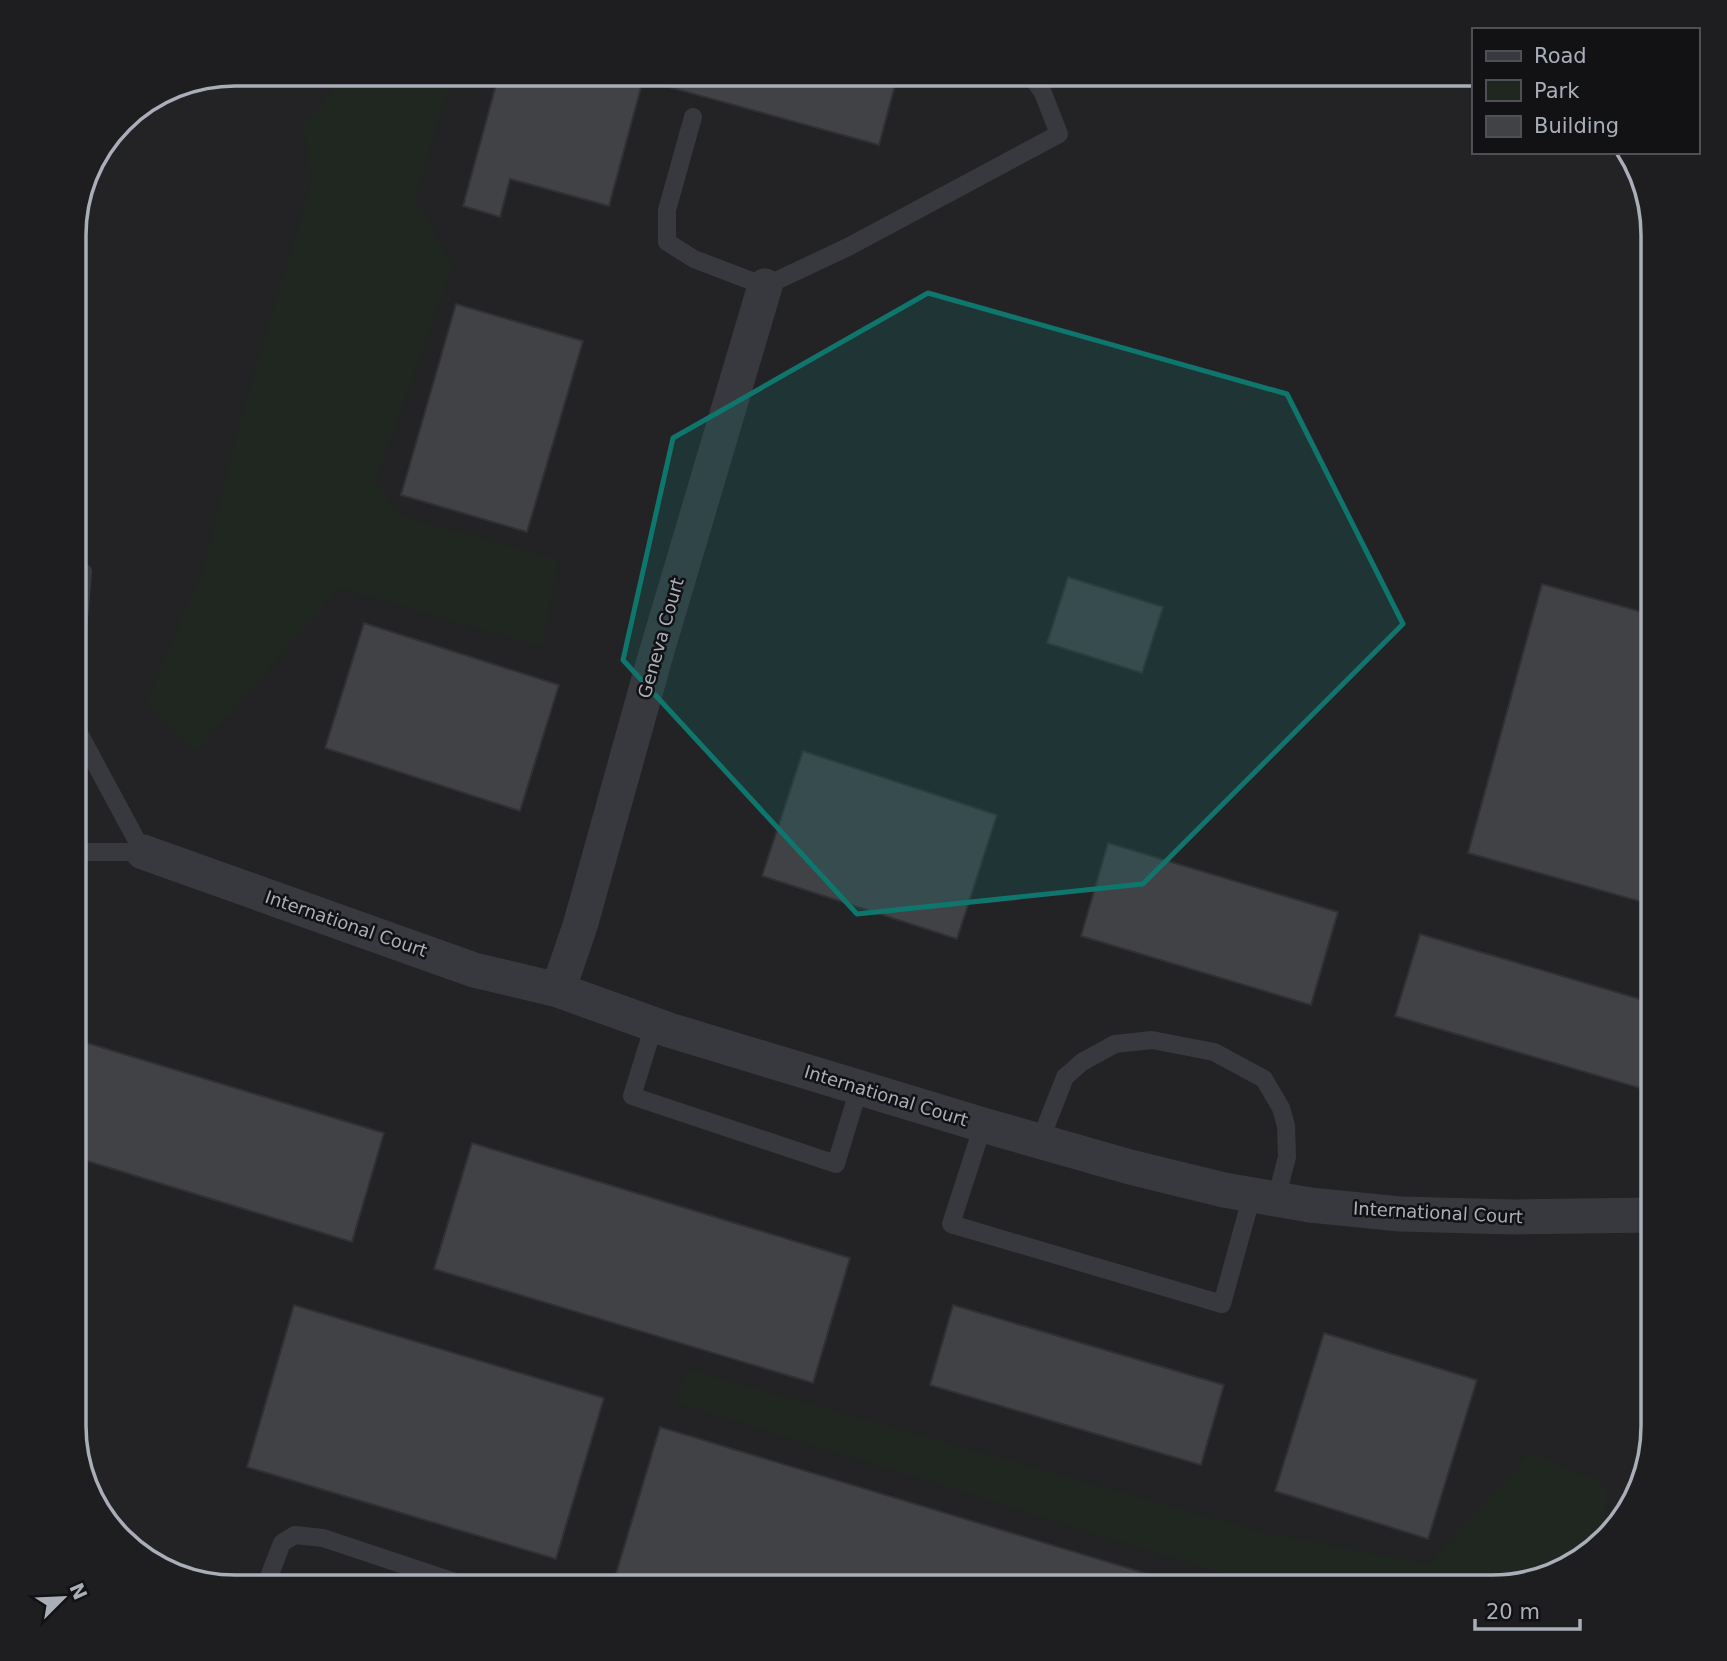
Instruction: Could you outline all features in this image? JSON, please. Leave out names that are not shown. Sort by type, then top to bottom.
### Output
[{"type":"street","name":"Geneva Court","points":[[558,990],[580,926],[659,642],[765,286]]},
{"type":"street","name":"International Court","points":[[143,852],[474,970],[558,990],[654,1025],[859,1088],[1157,1174],[1224,1190],[1310,1205],[1400,1214],[1513,1217],[1641,1215]]},
{"type":"lane","points":[[693,117],[667,209],[667,242],[694,259],[765,286],[848,247],[1059,134],[1038,86]]},
{"type":"lane","points":[[86,746],[143,852],[86,852]]},
{"type":"lane","points":[[654,1025],[632,1096],[836,1164],[859,1088]]},
{"type":"lane","points":[[983,1125],[951,1224],[1222,1304],[1264,1197],[1287,1157],[1286,1126],[1281,1108],[1264,1079],[1214,1052],[1152,1040],[1115,1044],[1082,1062],[1065,1077],[1040,1141]]},
{"type":"lane","points":[[270,1575],[282,1543],[295,1535],[323,1538],[434,1575]]},
{"type":"highlighted area","points":[[928,293],[1287,394],[1403,624],[1143,884],[857,914],[623,660],[673,438]]},
{"type":"shaded area","points":[[225,86],[1472,86],[1472,154],[1617,154],[1630,178],[1641,225],[1641,1436],[1630,1483],[1616,1509],[1598,1532],[1575,1550],[1549,1564],[1502,1575],[225,1575],[178,1564],[152,1550],[129,1532],[111,1509],[97,1483],[86,1436],[86,225],[97,178],[111,152],[129,129],[160,106],[178,97]]},
{"type":"green space","points":[[336,86],[449,86],[415,198],[453,264],[376,482],[401,516],[559,560],[542,647],[340,588],[196,753],[146,701],[205,565],[236,433],[311,182],[303,125]]},
{"type":"green space","points":[[687,1369],[1265,1533],[1428,1564],[1530,1452],[1606,1485],[1607,1521],[1598,1532],[1567,1555],[1540,1567],[1502,1575],[1227,1575],[675,1402]]},
{"type":"building","points":[[496,86],[641,86],[609,206],[510,179],[500,217],[463,206]]},
{"type":"building","points":[[665,86],[895,86],[879,145]]},
{"type":"building","points":[[456,304],[583,341],[527,532],[401,495]]},
{"type":"building","points":[[1068,577],[1163,607],[1142,673],[1047,643]]},
{"type":"building","points":[[1542,584],[1641,612],[1641,902],[1468,853]]},
{"type":"building","points":[[364,623],[559,685],[520,811],[325,748]]},
{"type":"building","points":[[803,751],[997,815],[957,939],[762,876]]},
{"type":"building","points":[[1108,843],[1338,912],[1311,1005],[1081,936]]},
{"type":"building","points":[[1420,934],[1641,999],[1641,1088],[1395,1016]]},
{"type":"building","points":[[86,1043],[384,1133],[352,1242],[86,1161]]},
{"type":"building","points":[[472,1143],[850,1258],[813,1383],[434,1269]]},
{"type":"building","points":[[294,1305],[604,1398],[556,1559],[247,1467]]},
{"type":"building","points":[[953,1305],[1224,1385],[1201,1465],[930,1385]]},
{"type":"building","points":[[1324,1333],[1477,1380],[1428,1539],[1275,1491]]},
{"type":"building","points":[[660,1427],[1151,1575],[616,1575]]}]
